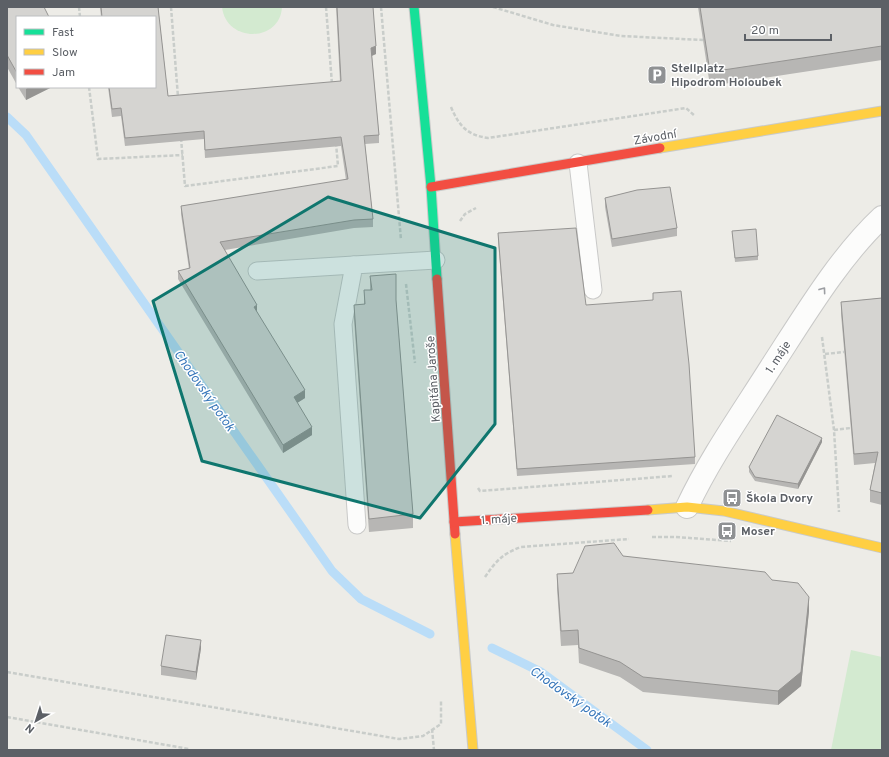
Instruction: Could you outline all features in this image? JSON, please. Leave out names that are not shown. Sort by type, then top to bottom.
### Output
[{"type":"street","name":"Kapitána Jaroše","points":[[414,7],[431,187],[454,522],[473,750]]},
{"type":"street","name":"Závodní","points":[[431,187],[882,111]]},
{"type":"street","name":"1. máje","points":[[687,507],[703,473],[800,322],[865,233],[882,217]]},
{"type":"street","name":"1. máje","points":[[454,522],[687,507],[724,511],[882,548]]},
{"type":"lane","points":[[578,163],[593,290]]},
{"type":"lane","points":[[257,271],[436,260]]},
{"type":"lane","points":[[354,266],[344,324],[358,525]]},
{"type":"path","points":[[171,7],[178,100]]},
{"type":"path","points":[[326,7],[332,87]]},
{"type":"path","points":[[381,7],[404,262],[415,365]]},
{"type":"path","points":[[493,7],[553,25],[620,36],[703,40]]},
{"type":"path","points":[[89,88],[98,159],[183,155]]},
{"type":"path","points":[[488,138],[686,108],[697,118]]},
{"type":"path","points":[[181,131],[185,186],[338,166],[336,142]]},
{"type":"path","points":[[458,224],[465,214],[478,207]]},
{"type":"path","points":[[815,300],[825,354],[834,430],[840,538]]},
{"type":"path","points":[[825,354],[844,352]]},
{"type":"path","points":[[834,430],[851,428]]},
{"type":"path","points":[[476,485],[480,491],[703,473]]},
{"type":"path","points":[[651,538],[676,537],[738,542]]},
{"type":"path","points":[[483,579],[498,559],[506,552],[521,547],[636,538]]},
{"type":"path","points":[[7,672],[386,737],[400,738],[423,736],[441,724],[440,693]]},
{"type":"path","points":[[7,716],[189,749]]},
{"type":"path","points":[[432,730],[434,750]]},
{"type":"highlighted area","points":[[328,197],[495,248],[495,424],[420,518],[202,461],[153,301]]},
{"type":"green space","points":[[222,7],[282,7],[279,19],[272,27],[263,32],[253,34],[242,32],[233,27],[226,19]]},
{"type":"green space","points":[[851,650],[882,657],[882,750],[831,750]]},
{"type":"building","points":[[7,7],[44,7],[48,16],[16,16],[16,71],[7,55]]},
{"type":"building","points":[[101,7],[158,7],[168,96],[341,81],[337,7],[373,7],[376,46],[371,48],[379,135],[364,136],[373,219],[354,220],[220,242],[257,305],[254,307],[305,390],[294,397],[312,427],[283,445],[178,271],[190,268],[181,206],[348,179],[341,137],[205,150],[204,131],[125,138],[121,108],[112,109],[109,88],[156,88],[156,16],[102,16]]},
{"type":"building","points":[[700,7],[882,7],[882,46],[710,72]]},
{"type":"building","points":[[670,187],[677,228],[612,239],[605,198],[637,190]]},
{"type":"building","points":[[576,228],[586,305],[653,300],[653,293],[681,291],[689,364],[695,457],[517,469],[498,233]]},
{"type":"building","points":[[756,229],[758,256],[735,258],[732,231]]},
{"type":"building","points":[[396,274],[396,300],[413,514],[369,519],[354,305],[365,304],[364,290],[372,290],[370,276]]},
{"type":"building","points":[[882,298],[882,493],[870,490],[878,452],[854,454],[841,302]]},
{"type":"building","points":[[777,415],[822,438],[798,484],[755,477],[749,467]]},
{"type":"building","points":[[614,543],[623,556],[765,572],[772,580],[798,583],[809,597],[801,672],[778,691],[643,677],[620,662],[579,648],[578,630],[561,631],[557,574],[573,573],[585,546]]},
{"type":"building","points":[[166,635],[201,640],[196,672],[161,666]]},
{"type":"waterway","name":"Chodovský potok","points":[[7,117],[26,135],[332,571],[361,599],[430,634]]},
{"type":"waterway","name":"Chodovský potok","points":[[492,648],[541,672],[647,750]]},
{"type":"traffic: fast","points":[[414,7],[431,187],[437,279]]},
{"type":"traffic: slow","points":[[660,148],[882,111]]},
{"type":"traffic: slow","points":[[648,510],[687,507],[724,511],[882,548]]},
{"type":"traffic: slow","points":[[455,534],[473,750]]},
{"type":"traffic: jam","points":[[431,187],[660,148]]},
{"type":"traffic: jam","points":[[437,279],[455,534]]},
{"type":"traffic: jam","points":[[454,522],[648,510]]},
{"type":"place","name":"Stellplatz Hipodrom Holoubek","points":[[657,75]]},
{"type":"place","name":"Škola Dvory","points":[[732,498]]},
{"type":"place","name":"Moser","points":[[727,531]]}]
